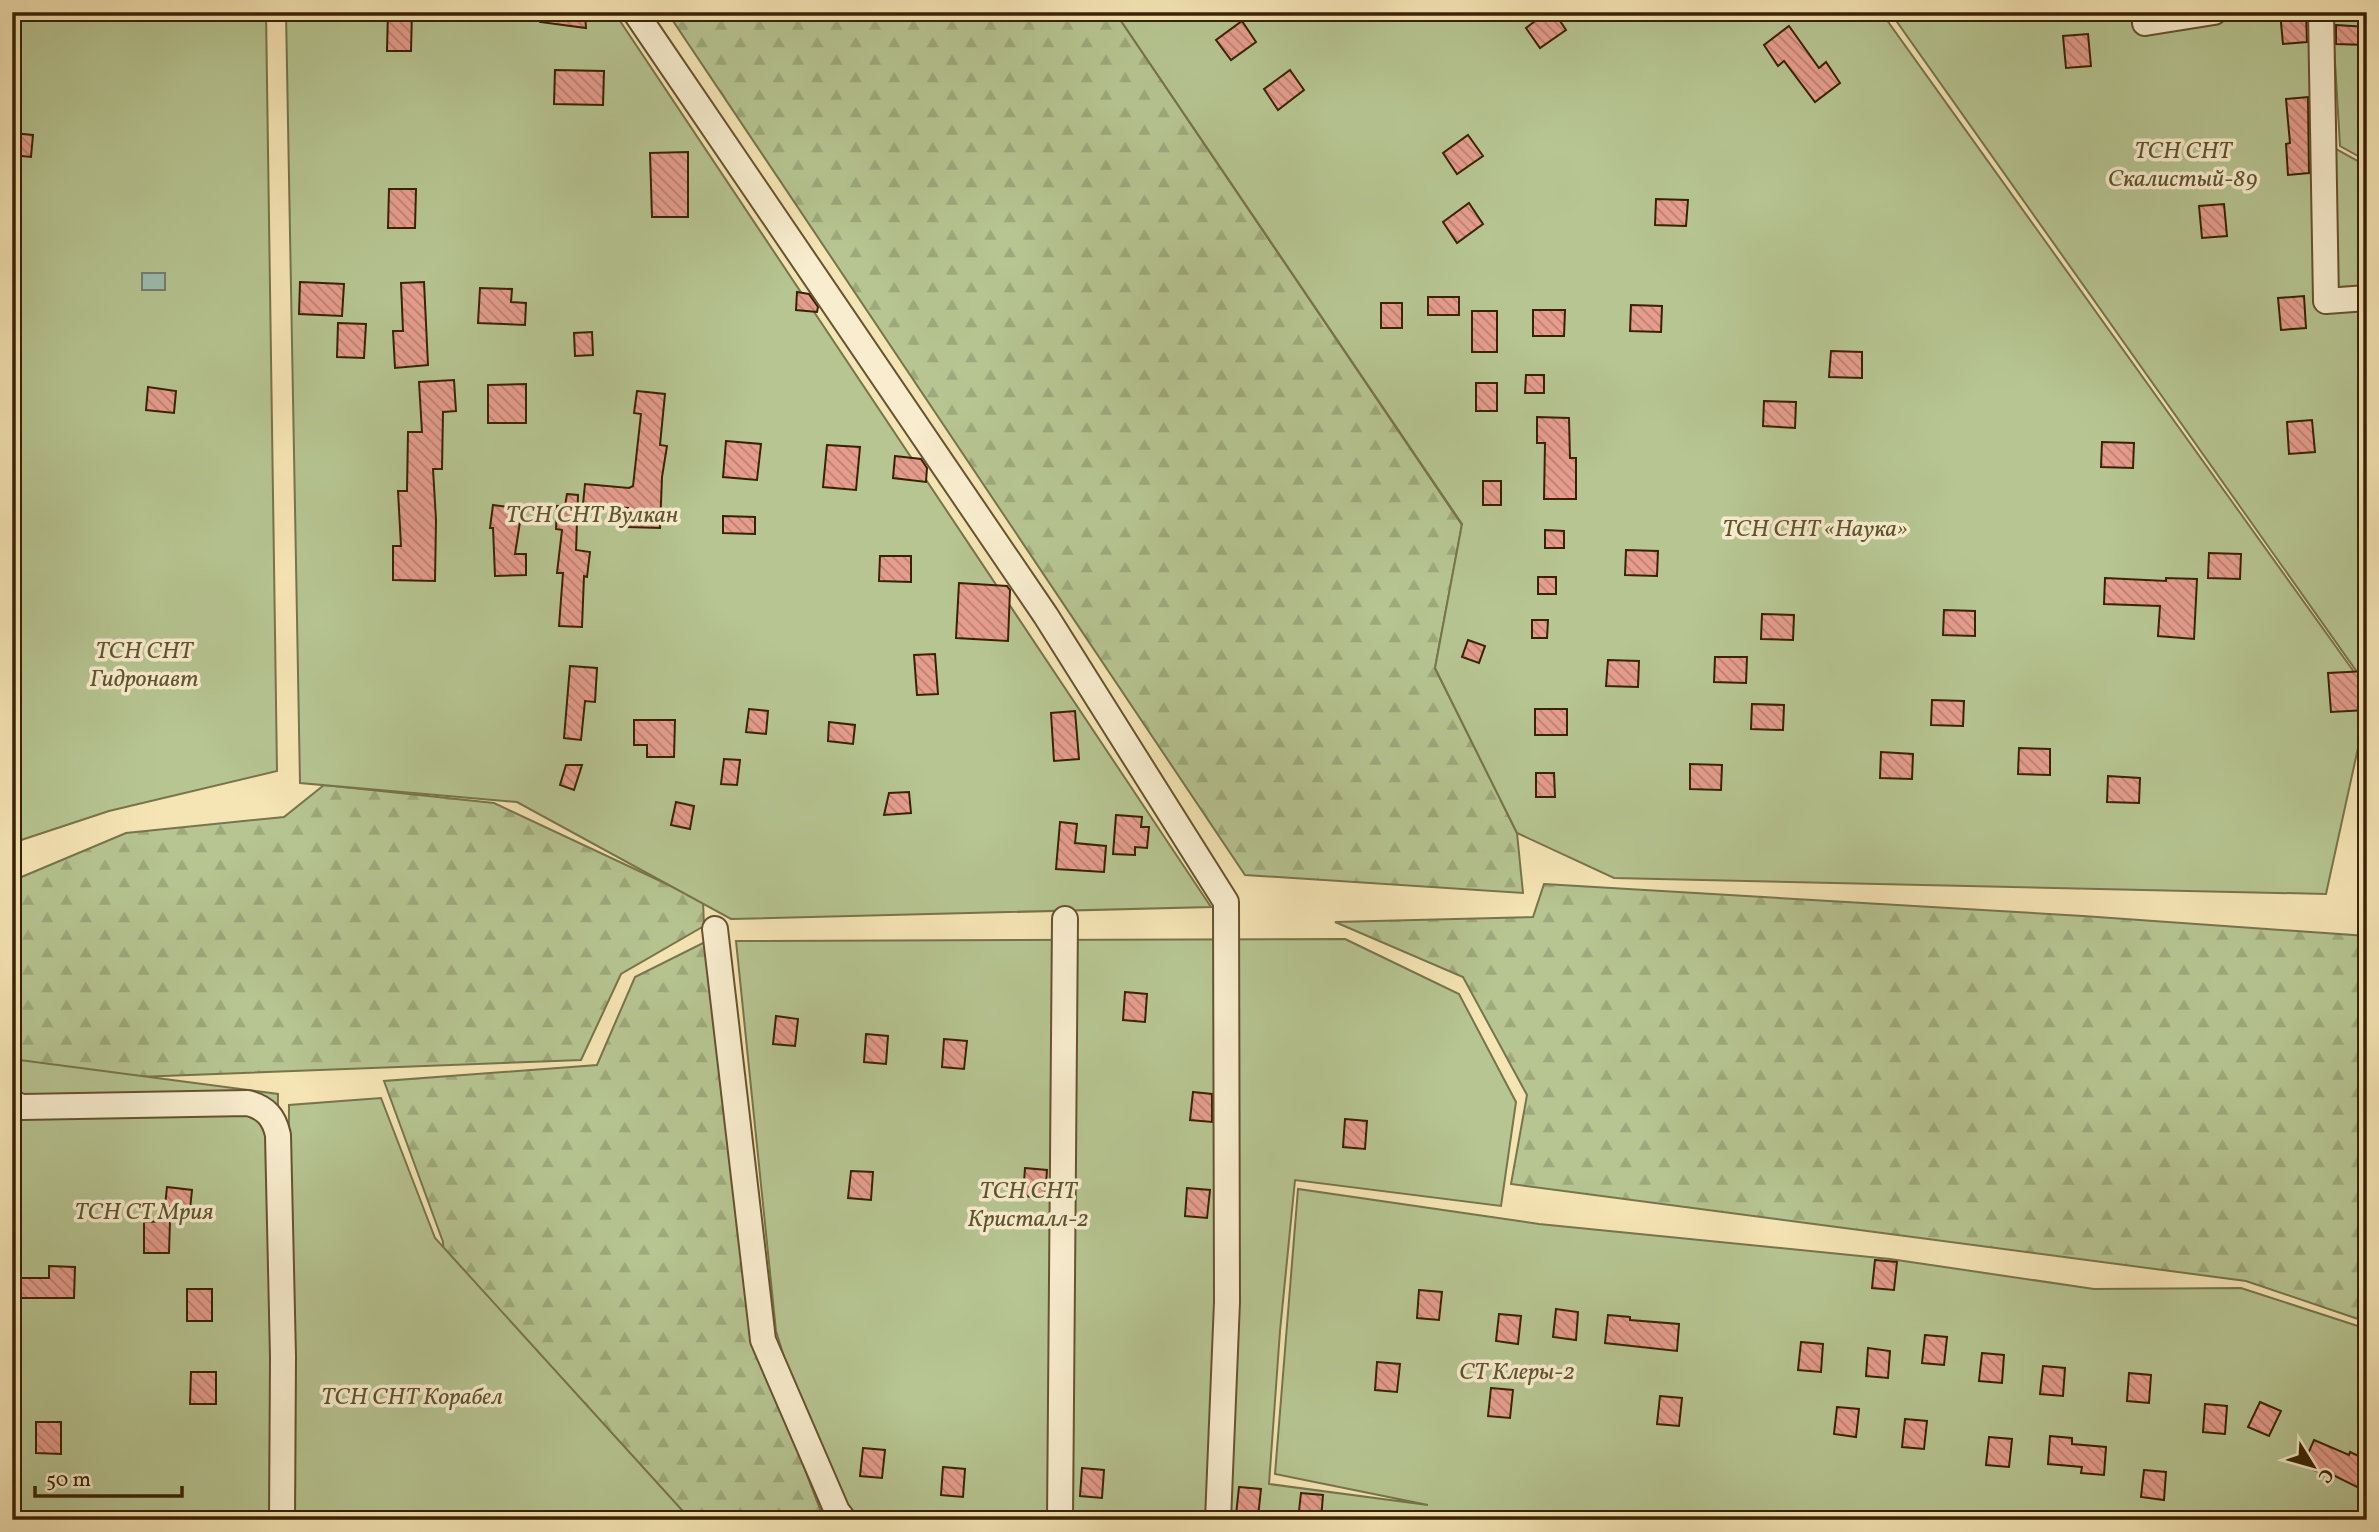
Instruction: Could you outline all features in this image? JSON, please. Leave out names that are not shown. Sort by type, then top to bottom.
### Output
[{"type":"street","points":[[635,12],[1046,616],[1226,902],[1227,1302],[1218,1520]]},
{"type":"street","points":[[2145,12],[2145,23],[2214,12]]},
{"type":"street","points":[[2321,12],[2326,301],[2367,298]]},
{"type":"street","points":[[1059,1520],[1065,919]]},
{"type":"street","points":[[715,929],[763,1340],[837,1511],[844,1520]]},
{"type":"street","points":[[12,1103],[22,1107],[248,1103],[269,1113],[278,1135],[283,1357],[282,1520]]},
{"type":"green space","name":"ТСН СНТ Гидронавт","points":[[12,12],[266,12],[277,771],[109,811],[12,843]]},
{"type":"green space","name":"ТСН СНТ Вулкан","points":[[286,12],[614,12],[1211,907],[731,919],[517,802],[300,783]]},
{"type":"green space","points":[[667,12],[1115,12],[1462,525],[1435,668],[1517,833],[1523,893],[1245,875]]},
{"type":"green space","name":"ТСН СНТ «Наука»","points":[[1115,12],[1881,12],[2367,690],[2367,707],[2326,894],[1614,878],[1517,833],[1435,668],[1462,524]]},
{"type":"green space","name":"ТСН СНТ Скалистый-89","points":[[1890,12],[2330,12],[2334,148],[2367,166],[2367,686]]},
{"type":"green space","points":[[2332,12],[2367,12],[2367,161],[2340,146]]},
{"type":"green space","points":[[324,785],[494,803],[703,901],[704,926],[621,974],[581,1060],[31,1081],[12,1059],[12,881],[126,833],[284,817]]},
{"type":"green space","points":[[1544,884],[2367,936],[2367,1322],[2246,1281],[1511,1184],[1527,1095],[1463,977],[1335,922],[1533,917]]},
{"type":"green space","points":[[711,939],[767,1369],[824,1520],[456,1520],[443,1242],[384,1081],[597,1065],[635,977]]},
{"type":"green space","points":[[1345,939],[1459,994],[1516,1102],[1501,1206],[1295,1180],[1269,1484],[1428,1505],[1275,1474],[1298,1189],[1539,1224],[1890,1259],[2094,1289],[2241,1288],[2367,1329],[2367,1520],[834,1520],[776,1331],[736,941]]},
{"type":"green space","name":"ТСН СТ Мрия","points":[[12,1059],[278,1094],[271,1520],[12,1520]]},
{"type":"green space","name":"ТСН СНТ Корабел","points":[[381,1098],[435,1238],[691,1520],[287,1520],[289,1105]]},
{"type":"water","points":[[142,273],[165,273],[165,290],[142,290]]},
{"type":"building","points":[[388,12],[412,12],[411,51],[387,51]]},
{"type":"building","points":[[541,12],[585,12],[586,28],[540,22]]},
{"type":"building","points":[[1547,12],[1554,12],[1566,30],[1540,48],[1526,28]]},
{"type":"building","points":[[2280,12],[2306,12],[2307,42],[2283,44]]},
{"type":"building","points":[[1242,21],[1256,42],[1231,60],[1216,40]]},
{"type":"building","points":[[2336,25],[2367,27],[2367,45],[2336,44]]},
{"type":"building","points":[[1789,26],[1819,68],[1826,62],[1840,83],[1815,102],[1784,61],[1778,66],[1764,45]]},
{"type":"building","points":[[2088,34],[2091,66],[2066,68],[2063,36]]},
{"type":"building","points":[[555,70],[604,71],[603,105],[554,104]]},
{"type":"building","points":[[1290,70],[1304,90],[1278,110],[1264,89]]},
{"type":"building","points":[[2308,97],[2309,173],[2288,175],[2286,144],[2290,143],[2286,99]]},
{"type":"building","points":[[12,133],[33,135],[31,157],[12,155]]},
{"type":"building","points":[[1468,135],[1483,156],[1457,174],[1443,153]]},
{"type":"building","points":[[688,152],[688,217],[652,217],[650,153]]},
{"type":"building","points":[[389,189],[416,189],[415,228],[388,228]]},
{"type":"building","points":[[1656,199],[1688,200],[1686,226],[1655,225]]},
{"type":"building","points":[[1469,203],[1483,224],[1457,243],[1443,222]]},
{"type":"building","points":[[2224,204],[2227,236],[2202,238],[2199,206]]},
{"type":"building","points":[[300,282],[344,284],[342,316],[299,314]]},
{"type":"building","points":[[424,282],[428,365],[395,368],[393,331],[403,331],[401,283]]},
{"type":"building","points":[[480,288],[512,289],[511,302],[526,303],[525,325],[478,323]]},
{"type":"building","points":[[797,292],[809,294],[818,307],[817,312],[796,310]]},
{"type":"building","points":[[2304,296],[2306,328],[2281,330],[2278,298]]},
{"type":"building","points":[[1428,297],[1459,297],[1459,315],[1428,315]]},
{"type":"building","points":[[1381,303],[1402,303],[1402,328],[1381,328]]},
{"type":"building","points":[[1631,305],[1662,306],[1661,332],[1630,331]]},
{"type":"building","points":[[1533,310],[1565,310],[1564,336],[1533,336]]},
{"type":"building","points":[[1472,311],[1497,311],[1497,352],[1472,352]]},
{"type":"building","points":[[338,323],[366,324],[364,358],[337,357]]},
{"type":"building","points":[[592,332],[593,355],[575,356],[574,333]]},
{"type":"building","points":[[1831,351],[1862,352],[1862,378],[1829,377]]},
{"type":"building","points":[[1526,375],[1544,375],[1544,393],[1525,393]]},
{"type":"building","points":[[454,380],[456,411],[443,412],[442,469],[433,469],[435,581],[393,580],[393,546],[401,546],[398,491],[407,491],[408,432],[422,432],[419,382]]},
{"type":"building","points":[[1476,383],[1497,383],[1497,411],[1476,411]]},
{"type":"building","points":[[526,384],[526,423],[488,423],[488,385]]},
{"type":"building","points":[[148,387],[176,391],[174,413],[146,410]]},
{"type":"building","points":[[637,391],[665,394],[660,445],[667,446],[662,477],[660,528],[628,527],[628,508],[583,504],[585,484],[629,488],[633,486],[641,414],[634,413]]},
{"type":"building","points":[[1764,401],[1796,402],[1795,428],[1763,426]]},
{"type":"building","points":[[1537,417],[1569,418],[1570,458],[1576,458],[1576,499],[1544,499],[1545,443],[1537,443]]},
{"type":"building","points":[[2312,420],[2315,452],[2289,454],[2287,422]]},
{"type":"building","points":[[726,441],[761,444],[757,480],[723,477]]},
{"type":"building","points":[[2102,442],[2134,443],[2133,468],[2101,467]]},
{"type":"building","points":[[827,445],[860,447],[856,490],[823,487]]},
{"type":"building","points":[[895,456],[921,459],[927,468],[926,482],[893,478]]},
{"type":"building","points":[[1483,481],[1501,481],[1501,505],[1483,505]]},
{"type":"building","points":[[567,494],[578,495],[576,550],[590,552],[587,577],[584,576],[582,627],[559,626],[563,573],[557,573],[562,530],[556,529],[557,506],[565,506]]},
{"type":"building","points":[[493,505],[522,509],[515,554],[526,554],[526,575],[495,576],[493,528],[490,528]]},
{"type":"building","points":[[723,516],[755,517],[755,534],[723,533]]},
{"type":"building","points":[[1545,530],[1564,531],[1564,548],[1545,548]]},
{"type":"building","points":[[1626,550],[1658,551],[1657,576],[1625,575]]},
{"type":"building","points":[[2209,553],[2241,554],[2240,579],[2208,578]]},
{"type":"building","points":[[880,556],[911,556],[911,582],[879,581]]},
{"type":"building","points":[[1538,577],[1556,577],[1556,594],[1538,594]]},
{"type":"building","points":[[2105,578],[2166,581],[2166,578],[2197,579],[2194,639],[2158,636],[2160,606],[2104,604]]},
{"type":"building","points":[[959,583],[1007,586],[1010,590],[1008,641],[956,638]]},
{"type":"building","points":[[1944,610],[1975,611],[1975,636],[1943,635]]},
{"type":"building","points":[[1762,614],[1794,615],[1793,640],[1761,639]]},
{"type":"building","points":[[1532,620],[1548,620],[1547,638],[1532,638]]},
{"type":"building","points":[[1468,640],[1485,646],[1479,663],[1462,657]]},
{"type":"building","points":[[935,654],[938,694],[917,695],[914,655]]},
{"type":"building","points":[[1715,657],[1747,657],[1746,683],[1714,682]]},
{"type":"building","points":[[1608,660],[1639,661],[1638,687],[1606,686]]},
{"type":"building","points":[[570,666],[597,668],[595,702],[585,701],[581,740],[564,738]]},
{"type":"building","points":[[2367,671],[2367,710],[2331,712],[2328,673]]},
{"type":"building","points":[[1932,700],[1964,701],[1963,726],[1931,725]]},
{"type":"building","points":[[1752,704],[1784,705],[1783,730],[1751,729]]},
{"type":"building","points":[[749,709],[768,711],[766,734],[746,732]]},
{"type":"building","points":[[1535,709],[1567,709],[1567,735],[1535,735]]},
{"type":"building","points":[[1075,711],[1079,759],[1054,761],[1051,713]]},
{"type":"building","points":[[634,720],[675,720],[674,757],[647,757],[647,745],[634,745]]},
{"type":"building","points":[[829,722],[855,725],[853,744],[828,741]]},
{"type":"building","points":[[2019,748],[2050,749],[2050,775],[2018,774]]},
{"type":"building","points":[[1881,752],[1913,754],[1912,779],[1880,778]]},
{"type":"building","points":[[724,759],[740,760],[737,785],[721,784]]},
{"type":"building","points":[[1690,764],[1722,765],[1721,790],[1690,789]]},
{"type":"building","points":[[566,765],[582,765],[574,790],[560,785]]},
{"type":"building","points":[[1536,773],[1554,773],[1555,797],[1536,797]]},
{"type":"building","points":[[2108,776],[2140,778],[2139,803],[2107,802]]},
{"type":"building","points":[[909,792],[911,813],[884,815],[889,793]]},
{"type":"building","points":[[676,802],[694,806],[690,829],[671,825]]},
{"type":"building","points":[[1116,815],[1142,817],[1141,827],[1149,827],[1147,848],[1135,847],[1135,855],[1113,854]]},
{"type":"building","points":[[1060,822],[1077,824],[1075,843],[1106,846],[1104,872],[1056,869]]},
{"type":"building","points":[[1125,992],[1147,994],[1145,1022],[1123,1020]]},
{"type":"building","points":[[776,1016],[798,1019],[795,1046],[773,1044]]},
{"type":"building","points":[[866,1034],[888,1036],[886,1064],[864,1062]]},
{"type":"building","points":[[944,1039],[967,1041],[964,1069],[942,1067]]},
{"type":"building","points":[[1193,1092],[1212,1094],[1212,1122],[1190,1120]]},
{"type":"building","points":[[1345,1119],[1367,1121],[1365,1149],[1343,1147]]},
{"type":"building","points":[[1025,1168],[1047,1170],[1045,1198],[1023,1196]]},
{"type":"building","points":[[851,1171],[873,1172],[871,1200],[848,1198]]},
{"type":"building","points":[[167,1187],[192,1190],[190,1209],[165,1206]]},
{"type":"building","points":[[1187,1188],[1210,1190],[1207,1218],[1185,1216]]},
{"type":"building","points":[[170,1221],[169,1253],[144,1253],[144,1222]]},
{"type":"building","points":[[1875,1260],[1897,1262],[1894,1290],[1872,1288]]},
{"type":"building","points":[[49,1266],[75,1267],[74,1298],[12,1298],[12,1278],[49,1278]]},
{"type":"building","points":[[187,1289],[212,1289],[212,1321],[187,1321]]},
{"type":"building","points":[[1419,1290],[1442,1292],[1439,1320],[1417,1318]]},
{"type":"building","points":[[1556,1309],[1578,1312],[1576,1340],[1553,1337]]},
{"type":"building","points":[[1499,1314],[1521,1316],[1518,1344],[1496,1341]]},
{"type":"building","points":[[1608,1315],[1630,1317],[1630,1320],[1679,1324],[1677,1351],[1605,1343]]},
{"type":"building","points":[[1925,1335],[1947,1337],[1944,1365],[1922,1363]]},
{"type":"building","points":[[1801,1342],[1823,1344],[1821,1372],[1798,1370]]},
{"type":"building","points":[[1868,1348],[1890,1351],[1888,1378],[1866,1376]]},
{"type":"building","points":[[1982,1353],[2004,1355],[2002,1383],[1979,1381]]},
{"type":"building","points":[[1377,1362],[1400,1364],[1397,1392],[1375,1390]]},
{"type":"building","points":[[2043,1366],[2065,1368],[2063,1396],[2040,1394]]},
{"type":"building","points":[[191,1372],[216,1372],[216,1404],[190,1404]]},
{"type":"building","points":[[2129,1373],[2151,1375],[2149,1403],[2127,1401]]},
{"type":"building","points":[[1491,1388],[1513,1390],[1510,1418],[1488,1416]]},
{"type":"building","points":[[1660,1396],[1682,1398],[1679,1426],[1657,1424]]},
{"type":"building","points":[[2260,1402],[2281,1411],[2269,1436],[2248,1427]]},
{"type":"building","points":[[2205,1404],[2227,1406],[2225,1434],[2203,1432]]},
{"type":"building","points":[[1837,1407],[1859,1409],[1856,1437],[1834,1434]]},
{"type":"building","points":[[1905,1419],[1927,1421],[1924,1449],[1902,1447]]},
{"type":"building","points":[[36,1422],[61,1422],[61,1454],[36,1453]]},
{"type":"building","points":[[2050,1436],[2072,1438],[2072,1444],[2106,1447],[2104,1475],[2081,1473],[2082,1467],[2048,1464]]},
{"type":"building","points":[[1989,1437],[2012,1439],[2009,1467],[1986,1465]]},
{"type":"building","points":[[2314,1440],[2367,1460],[2367,1470],[2359,1488],[2325,1471],[2323,1474],[2303,1465]]},
{"type":"building","points":[[863,1448],[885,1450],[882,1478],[860,1476]]},
{"type":"building","points":[[943,1467],[965,1469],[963,1497],[941,1495]]},
{"type":"building","points":[[1082,1468],[1104,1470],[1102,1498],[1080,1496]]},
{"type":"building","points":[[2144,1470],[2166,1472],[2164,1500],[2141,1497]]},
{"type":"building","points":[[1239,1487],[1261,1489],[1258,1517],[1236,1515]]},
{"type":"building","points":[[1301,1493],[1323,1495],[1321,1520],[1298,1520]]},
{"type":"park label","name":"ТСН СНТ Кристалл-2","points":[[1028,1204]]},
{"type":"park label","name":"СТ Клеры-2","points":[[1517,1371]]}]
